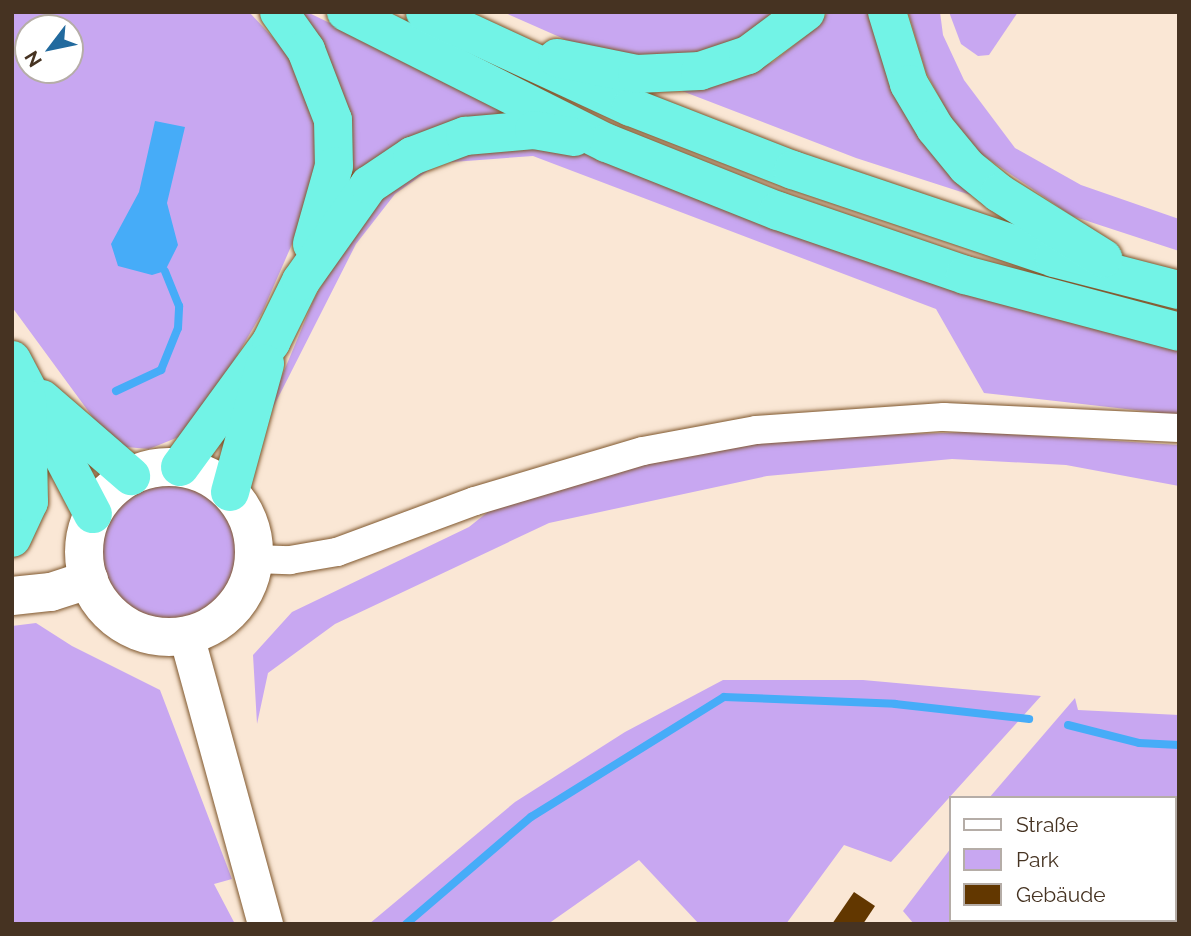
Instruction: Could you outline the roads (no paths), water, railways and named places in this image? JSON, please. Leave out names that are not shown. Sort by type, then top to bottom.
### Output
[{"type":"highway","points":[[279,12],[312,60],[333,120],[334,166],[301,281]]},
{"type":"highway","points":[[346,12],[607,142],[778,211],[965,275],[1179,332]]},
{"type":"highway","points":[[425,12],[631,107],[793,170],[1054,258],[1163,287]]},
{"type":"highway","points":[[488,43],[637,74],[700,71],[748,55],[806,12]]},
{"type":"highway","points":[[887,12],[909,84],[935,128],[967,167],[1038,219],[1163,287]]},
{"type":"highway","points":[[180,467],[271,342],[301,281],[369,185],[437,144],[487,132],[534,130],[607,142]]},
{"type":"highway","points":[[230,492],[271,342]]},
{"type":"highway","points":[[19,373],[131,475]]},
{"type":"highway","points":[[19,373],[93,514]]},
{"type":"highway","points":[[12,538],[29,502],[19,373]]},
{"type":"main road","points":[[156,467],[180,467],[206,475],[230,492],[252,533],[254,559],[237,603],[205,628],[186,635],[155,635],[126,625],[102,603],[89,580],[85,546],[93,514],[110,490],[131,475],[156,467]]},
{"type":"main road","points":[[12,596],[51,592],[89,580]]},
{"type":"street","points":[[254,559],[290,560],[337,552],[475,502],[643,452],[756,430],[944,417],[1179,428]]},
{"type":"street","points":[[186,635],[265,924]]},
{"type":"water","points":[[155,121],[185,127],[167,203],[178,245],[165,271],[152,275],[118,266],[111,244],[139,192]]},
{"type":"waterway","points":[[116,391],[161,370],[178,328],[179,306],[165,271]]},
{"type":"waterway","points":[[406,924],[531,817],[724,697],[895,704],[1029,719]]},
{"type":"waterway","points":[[1068,725],[1139,743],[1179,745]]}]
